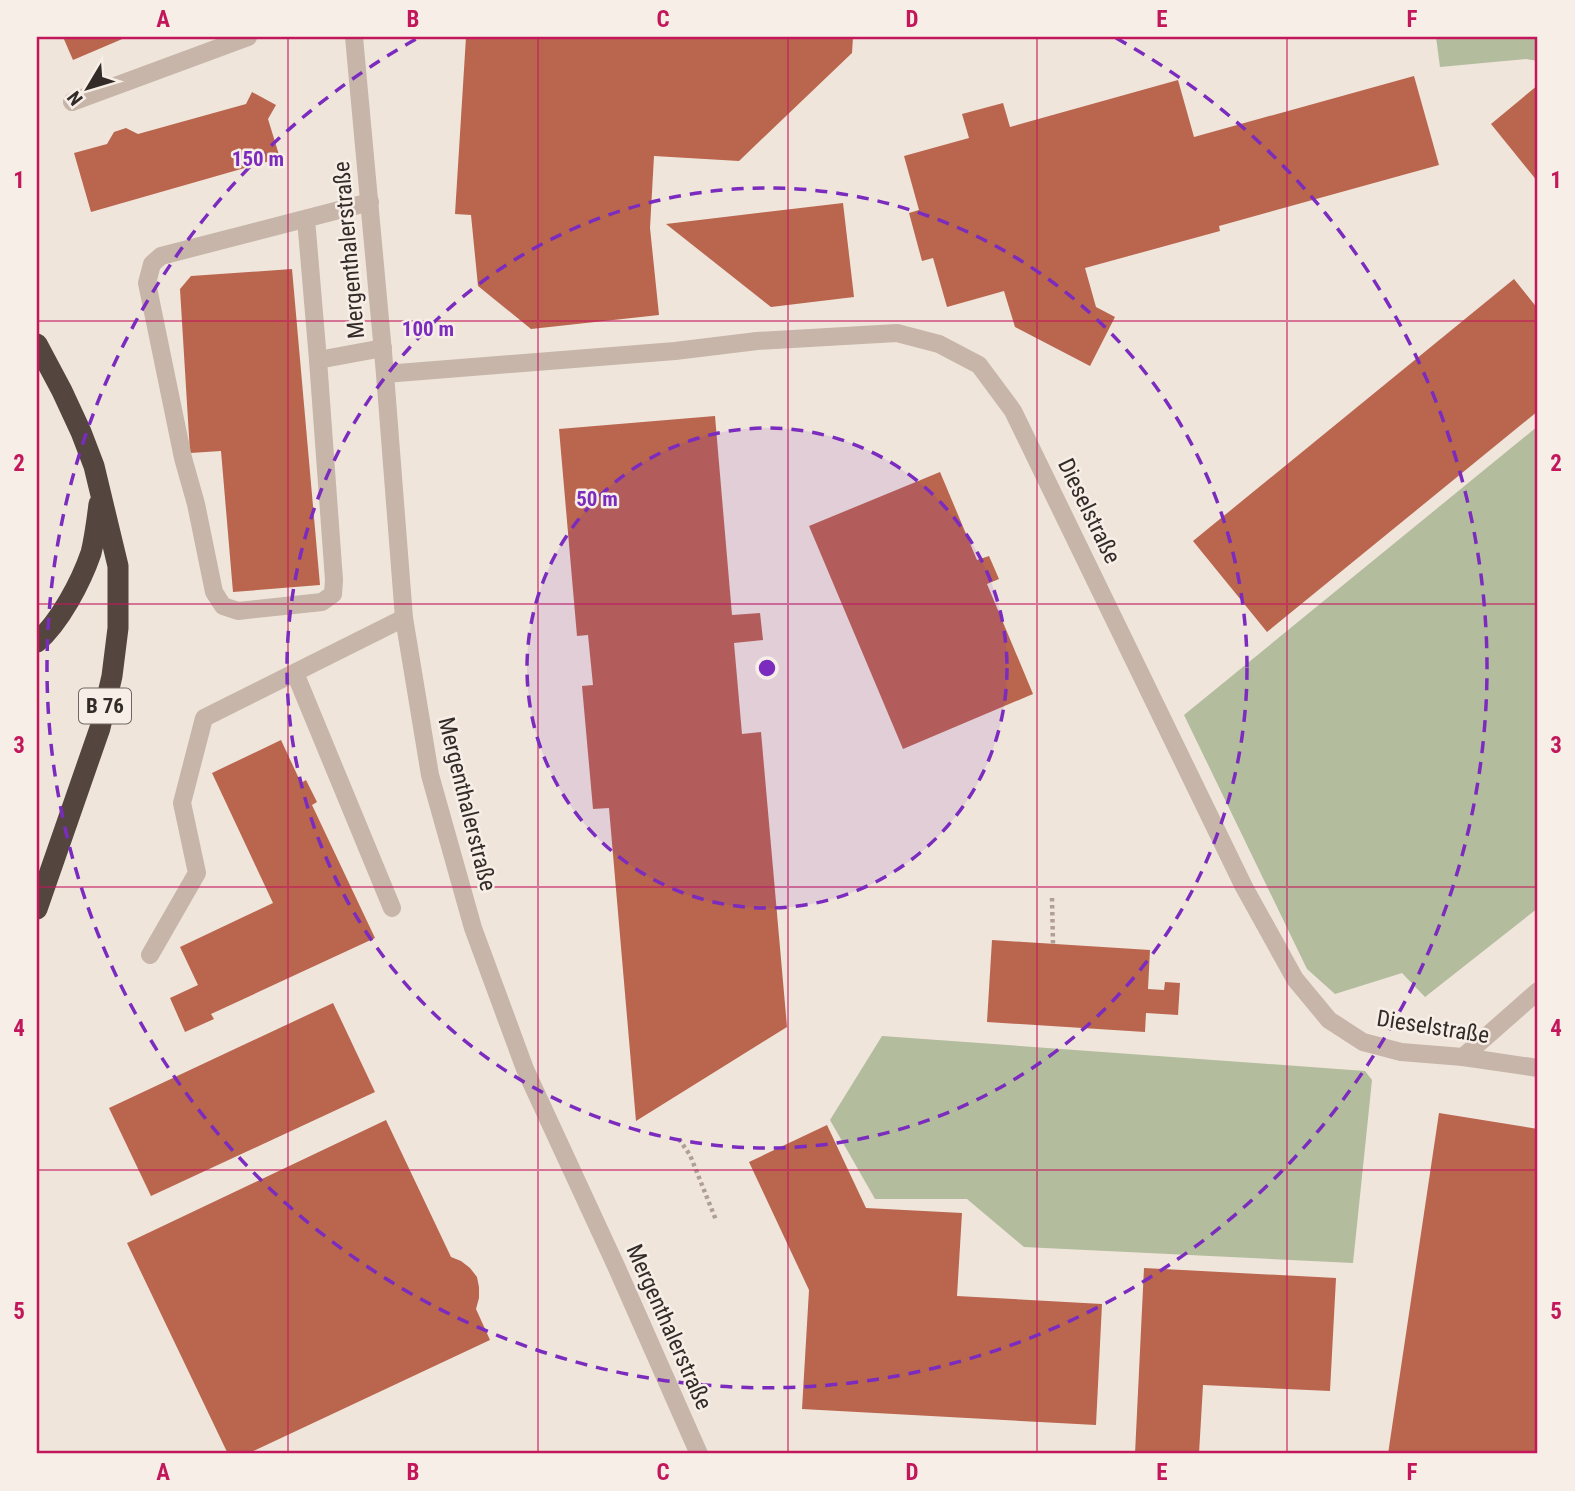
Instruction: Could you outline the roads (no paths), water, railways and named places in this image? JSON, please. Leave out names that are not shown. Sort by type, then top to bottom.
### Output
[{"type":"highway","name":"B 76","points":[[37,344],[81,432],[94,466],[118,566],[118,628],[112,676],[100,727],[37,909]]},
{"type":"highway","name":"B 76","points":[[37,642],[59,616],[77,585],[91,552],[101,495]]},
{"type":"street","points":[[72,102],[248,37]]},
{"type":"street","name":"Mergenthalerstraße","points":[[354,37],[383,348],[404,618],[430,775],[473,928],[525,1069],[699,1454]]},
{"type":"street","points":[[306,219],[333,594],[322,602],[238,611],[223,606],[214,592],[147,283],[152,264],[161,256],[370,202]]},
{"type":"street","name":"Dieselstraße","points":[[385,374],[661,352],[757,341],[897,333],[939,344],[979,365],[1013,411],[1244,887],[1295,979],[1329,1020],[1363,1042],[1401,1052],[1463,1057],[1538,1068]]},
{"type":"street","points":[[318,360],[383,348]]},
{"type":"street","points":[[150,955],[197,873],[182,803],[204,718],[404,618]]},
{"type":"street","points":[[295,673],[392,908]]},
{"type":"street","points":[[1463,1057],[1538,991]]}]
